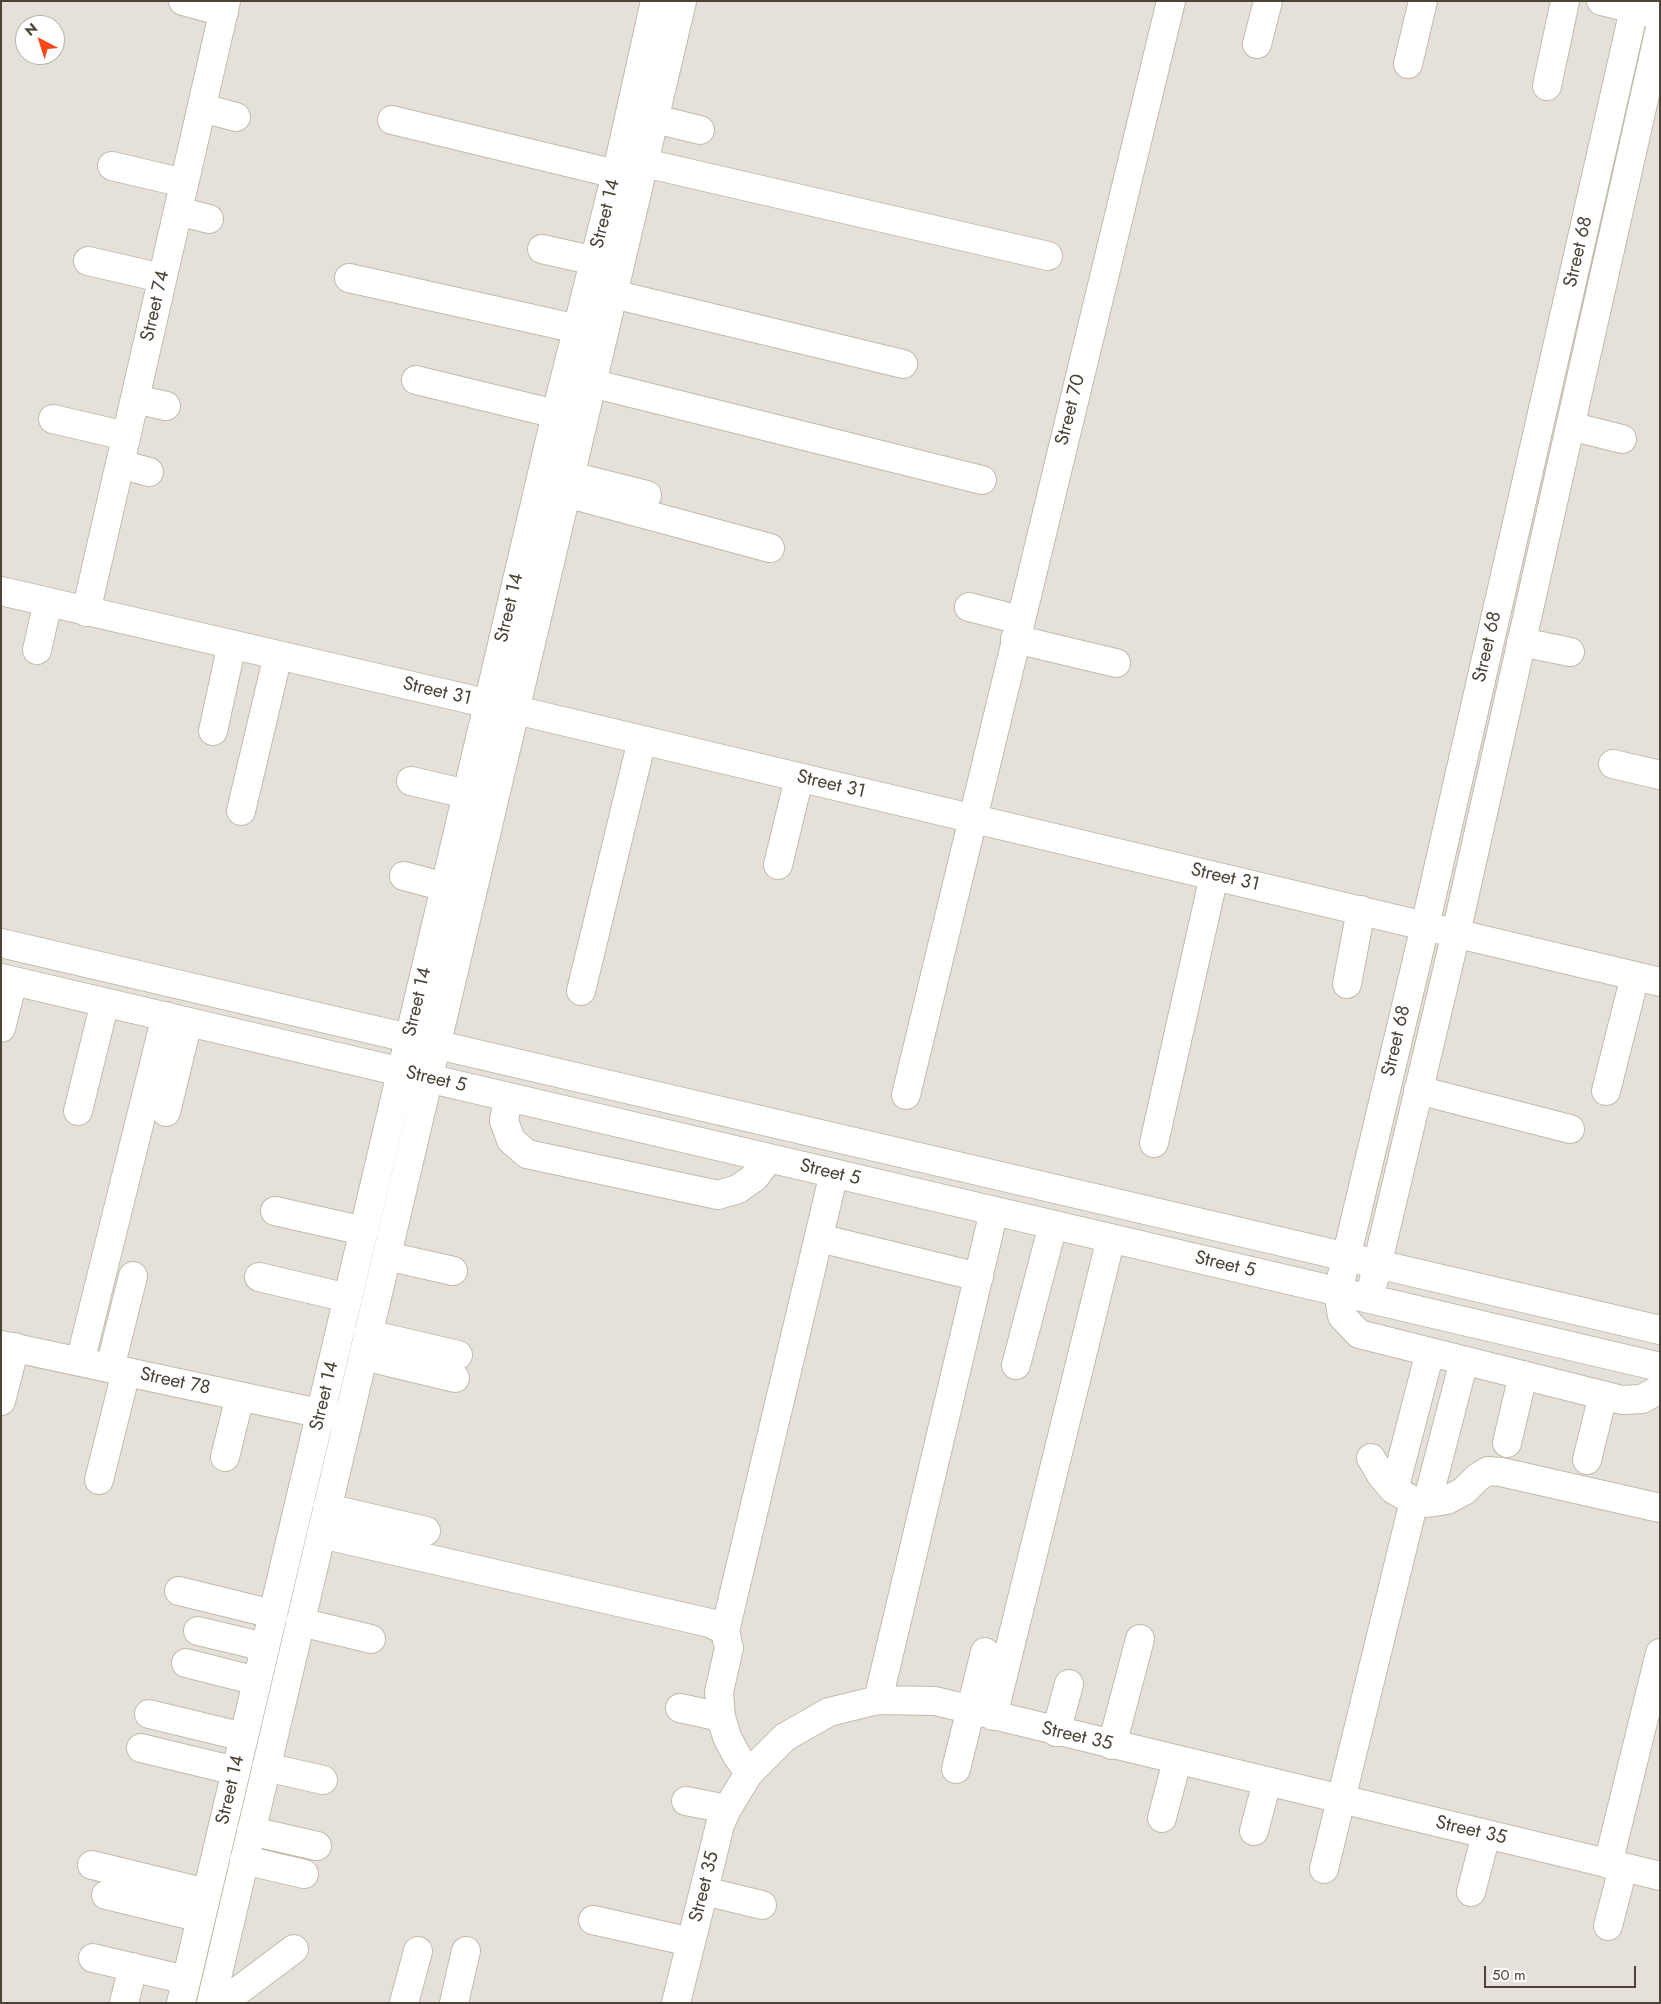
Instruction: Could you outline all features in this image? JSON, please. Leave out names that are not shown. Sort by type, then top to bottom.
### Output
[{"type":"street","points":[[183,1],[225,6]]},
{"type":"street","name":"Street 14","points":[[210,2003],[613,294],[627,165],[655,1]]},
{"type":"street","name":"Street 14","points":[[183,1992],[468,794],[556,414],[595,262],[627,165],[655,119],[682,1]]},
{"type":"street","name":"Street 70","points":[[906,1096],[1170,1]]},
{"type":"street","points":[[1256,44],[1268,1]]},
{"type":"street","points":[[1408,64],[1423,1]]},
{"type":"street","points":[[1547,86],[1564,1]]},
{"type":"street","points":[[1601,1],[1643,8]]},
{"type":"street","name":"Street 74","points":[[86,612],[225,6]]},
{"type":"street","name":"Street 68","points":[[1338,1292],[1643,8]]},
{"type":"street","name":"Street 68","points":[[1369,1299],[1456,933],[1660,28]]},
{"type":"street","points":[[202,108],[236,117]]},
{"type":"street","points":[[655,119],[700,130]]},
{"type":"street","points":[[392,120],[627,165],[1048,256]]},
{"type":"street","points":[[112,166],[184,182]]},
{"type":"street","points":[[178,211],[210,219]]},
{"type":"street","points":[[542,249],[595,262]]},
{"type":"street","points":[[88,261],[162,278]]},
{"type":"street","points":[[349,278],[578,330]]},
{"type":"street","points":[[613,294],[903,364]]},
{"type":"street","points":[[416,380],[556,414]]},
{"type":"street","points":[[591,383],[982,480]]},
{"type":"street","points":[[135,399],[166,406]]},
{"type":"street","points":[[53,419],[126,436]]},
{"type":"street","points":[[1570,426],[1622,439]]},
{"type":"street","points":[[120,464],[149,472]]},
{"type":"street","points":[[568,484],[647,494]]},
{"type":"street","points":[[568,484],[770,548]]},
{"type":"street","name":"Street 31","points":[[1,591],[516,710],[1647,979]]},
{"type":"street","points":[[37,650],[48,602]]},
{"type":"street","points":[[969,607],[1017,630],[1116,663]]},
{"type":"street","points":[[1521,642],[1570,652]]},
{"type":"street","points":[[213,731],[232,644]]},
{"type":"street","points":[[241,811],[278,655]]},
{"type":"street","points":[[582,991],[642,740]]},
{"type":"street","points":[[1613,764],[1660,775]]},
{"type":"street","points":[[778,865],[799,778]]},
{"type":"street","points":[[411,781],[468,794]]},
{"type":"street","points":[[404,876],[445,887]]},
{"type":"street","points":[[1154,1142],[1214,876]]},
{"type":"street","points":[[1347,984],[1360,910]]},
{"type":"street","name":"Street 5","points":[[1,943],[1660,1330]]},
{"type":"street","points":[[1,1028],[7,979]]},
{"type":"street","name":"Street 5","points":[[7,979],[1660,1367]]},
{"type":"street","points":[[1606,1091],[1647,979]]},
{"type":"street","points":[[78,1111],[105,1002]]},
{"type":"street","points":[[166,1112],[177,1019]]},
{"type":"street","points":[[80,1362],[177,1019]]},
{"type":"street","points":[[1418,1090],[1570,1129]]},
{"type":"street","points":[[508,1097],[504,1121],[511,1140],[527,1154],[718,1196],[738,1189],[755,1177],[769,1158]]},
{"type":"street","points":[[749,1773],[736,1756],[727,1737],[721,1717],[719,1692],[729,1648],[725,1631],[834,1173]]},
{"type":"street","points":[[275,1211],[364,1231]]},
{"type":"street","points":[[878,1700],[994,1211]]},
{"type":"street","points":[[1016,1364],[1053,1225]]},
{"type":"street","points":[[819,1238],[979,1277]]},
{"type":"street","points":[[956,1769],[982,1713],[1111,1238]]},
{"type":"street","points":[[387,1256],[453,1271]]},
{"type":"street","points":[[109,1481],[127,1372],[133,1276]]},
{"type":"street","points":[[258,1277],[348,1298]]},
{"type":"street","points":[[1338,1292],[1342,1316],[1359,1334],[1622,1400],[1642,1399],[1660,1389]]},
{"type":"street","points":[[366,1345],[456,1366]]},
{"type":"street","points":[[1,1401],[8,1346]]},
{"type":"street","name":"Street 78","points":[[8,1346],[348,1419]]},
{"type":"street","points":[[1324,1869],[1412,1498],[1430,1352]]},
{"type":"street","points":[[1412,1498],[1464,1361]]},
{"type":"street","points":[[1507,1443],[1523,1375]]},
{"type":"street","points":[[1587,1460],[1603,1395]]},
{"type":"street","points":[[225,1457],[240,1396]]},
{"type":"street","points":[[1372,1458],[1381,1475],[1412,1498],[1447,1500],[1464,1491],[1478,1477],[1488,1471],[1500,1472],[1660,1508]]},
{"type":"street","points":[[324,1521],[710,1623],[725,1631]]},
{"type":"street","points":[[324,1521],[426,1531]]},
{"type":"street","points":[[179,1591],[273,1614]]},
{"type":"street","points":[[300,1622],[371,1639]]},
{"type":"street","points":[[198,1631],[265,1647]]},
{"type":"street","points":[[1112,1745],[1140,1639]]},
{"type":"street","points":[[982,1713],[985,1652]]},
{"type":"street","points":[[1608,1926],[1615,1866],[1660,1653]]},
{"type":"street","points":[[186,1663],[257,1681]]},
{"type":"street","points":[[1056,1732],[1069,1684]]},
{"type":"street","name":"Street 35","points":[[676,2003],[720,1825],[727,1809],[749,1773],[785,1737],[829,1712],[878,1700],[935,1702],[1660,1876]]},
{"type":"street","points":[[680,1708],[721,1717]]},
{"type":"street","points":[[150,1714],[244,1737]]},
{"type":"street","points":[[141,1748],[236,1770]]},
{"type":"street","points":[[1170,1820],[1184,1762]]},
{"type":"street","points":[[266,1767],[323,1780]]},
{"type":"street","points":[[1254,1831],[1267,1782]]},
{"type":"street","points":[[686,1801],[727,1809]]},
{"type":"street","points":[[251,1831],[317,1846]]},
{"type":"street","points":[[1471,1892],[1486,1835]]},
{"type":"street","points":[[244,1860],[304,1874]]},
{"type":"street","points":[[92,1865],[204,1905]]},
{"type":"street","points":[[704,1891],[762,1905]]},
{"type":"street","points":[[106,1895],[204,1905]]},
{"type":"street","points":[[593,1920],[691,1942]]},
{"type":"street","points":[[222,2003],[294,1949]]},
{"type":"street","points":[[404,2003],[418,1950]]},
{"type":"street","points":[[454,2003],[466,1951]]},
{"type":"street","points":[[92,1958],[133,1967],[183,1992]]},
{"type":"street","points":[[124,2003],[133,1967]]},
{"type":"shaded area","points":[[1,1],[1660,1],[1660,2003],[1,2003]]}]
